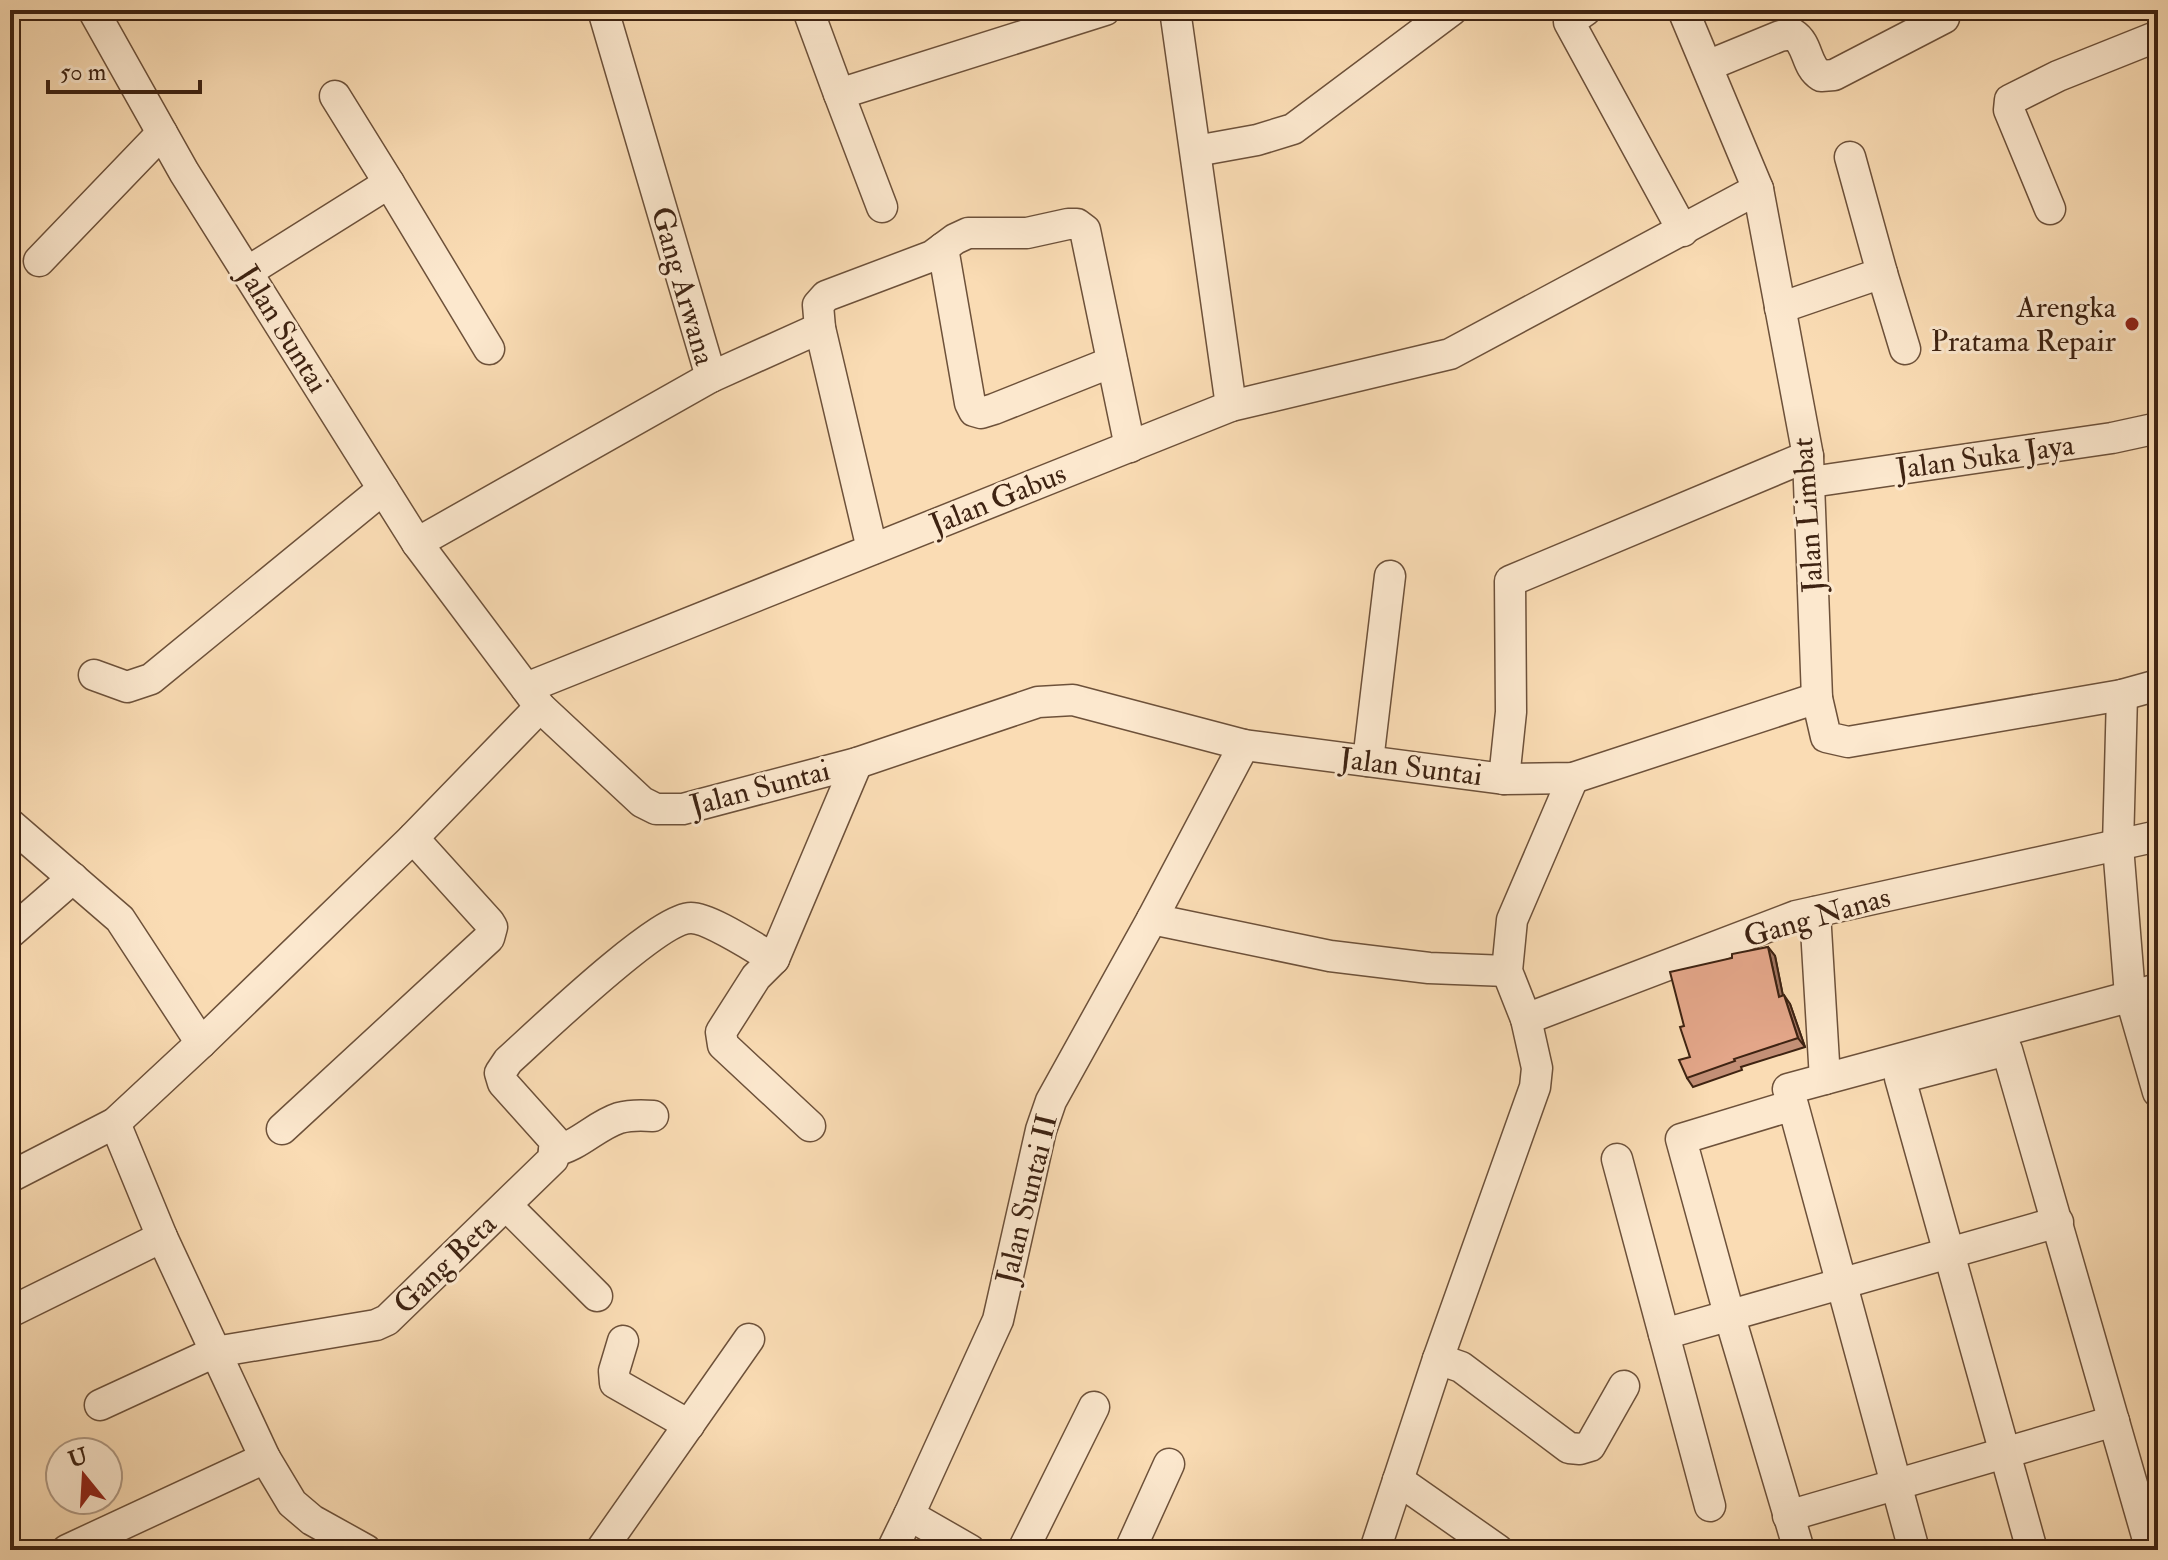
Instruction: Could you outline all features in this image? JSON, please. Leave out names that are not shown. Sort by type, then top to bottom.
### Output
[{"type":"street","name":"Jalan Suntai","points":[[93,10],[162,133],[417,543],[533,698],[642,802],[656,809],[683,809],[857,763],[1038,702],[1055,700],[1073,700],[1244,745],[1504,779],[1573,778],[1817,698]]},
{"type":"street","name":"Gang Arwana","points":[[417,543],[711,377],[603,10]]},
{"type":"street","points":[[808,10],[882,207]]},
{"type":"street","points":[[839,94],[1105,10]]},
{"type":"street","points":[[1175,10],[1231,406]]},
{"type":"street","points":[[1196,151],[1257,140],[1293,129],[1452,10]]},
{"type":"street","points":[[1586,10],[1569,22],[1683,231]]},
{"type":"street","name":"Jalan Limbat","points":[[1683,10],[1758,189],[1810,469],[1817,698],[1826,737],[1848,742],[2122,695]]},
{"type":"street","points":[[1800,22],[1801,39],[1814,73],[1821,76],[1834,75],[1944,18]]},
{"type":"street","points":[[1707,66],[1780,36],[1800,22]]},
{"type":"street","points":[[2050,209],[2009,110],[2010,100],[2058,76],[2158,36]]},
{"type":"street","points":[[335,96],[489,349]]},
{"type":"street","points":[[39,261],[162,133]]},
{"type":"street","points":[[1850,157],[1905,349]]},
{"type":"street","points":[[247,272],[389,183]]},
{"type":"street","name":"Jalan Gabus","points":[[533,698],[872,549],[1231,406],[1450,354],[1758,189]]},
{"type":"street","points":[[872,549],[820,328],[818,305],[826,296],[932,256],[968,233],[1027,233],[1077,224],[1085,230],[1130,447]]},
{"type":"street","points":[[943,248],[970,403],[974,411],[981,413],[994,409],[1112,362]]},
{"type":"street","points":[[1780,308],[1882,273]]},
{"type":"street","points":[[711,377],[820,328]]},
{"type":"street","name":"Jalan Suka Jaya","points":[[1504,779],[1511,712],[1510,581],[1810,469],[2112,438],[2158,428]]},
{"type":"street","points":[[94,675],[127,687],[151,679],[383,489]]},
{"type":"street","points":[[1368,761],[1390,576]]},
{"type":"street","points":[[2158,685],[2122,695],[2118,846],[2158,1092]]},
{"type":"street","points":[[10,1177],[115,1123],[413,838],[533,698]]},
{"type":"street","name":"Jalan Suntai II","points":[[892,1550],[998,1320],[1041,1130],[1051,1101],[1244,745]]},
{"type":"street","points":[[810,1126],[723,1045],[721,1032],[756,977],[774,959],[857,763]]},
{"type":"street","points":[[1375,1550],[1438,1359],[1535,1087],[1537,1068],[1526,1019],[1507,971],[1512,920],[1573,778]]},
{"type":"street","points":[[10,824],[120,919],[201,1043]]},
{"type":"street","name":"Gang Nanas","points":[[1526,1019],[1796,916],[2158,836]]},
{"type":"street","points":[[282,1129],[489,938],[492,927],[489,922],[413,838]]},
{"type":"street","points":[[10,933],[73,878]]},
{"type":"street","points":[[1815,912],[1825,1079]]},
{"type":"street","points":[[653,1116],[623,1117],[611,1121],[570,1147],[554,1151],[555,1141],[503,1083],[500,1073],[508,1061],[606,973],[668,926],[686,918],[703,920],[774,959]]},
{"type":"street","points":[[1152,919],[1330,956],[1429,968],[1507,971]]},
{"type":"street","points":[[1788,1089],[2144,992]]},
{"type":"street","points":[[2032,1550],[1900,1078],[2007,1050],[2114,1421],[2150,1516],[2151,1550]]},
{"type":"street","points":[[1799,1550],[1681,1139],[1793,1105],[1914,1550]]},
{"type":"street","points":[[115,1123],[162,1237],[265,1458],[292,1503],[312,1520],[366,1550]]},
{"type":"street","name":"Gang Beta","points":[[100,1405],[215,1352],[376,1325],[387,1320],[553,1159],[554,1151]]},
{"type":"street","points":[[1617,1159],[1710,1506]]},
{"type":"street","points":[[506,1205],[597,1296]]},
{"type":"street","points":[[1664,1334],[2058,1222]]},
{"type":"street","points":[[10,1312],[162,1237]]},
{"type":"street","points":[[601,1550],[749,1339]]},
{"type":"street","points":[[623,1341],[614,1371],[615,1383],[689,1425]]},
{"type":"street","points":[[1438,1359],[1461,1367],[1569,1448],[1590,1446],[1624,1386]]},
{"type":"street","points":[[1023,1550],[1094,1407]]},
{"type":"street","points":[[1788,1516],[2114,1421]]},
{"type":"street","points":[[67,1550],[265,1458]]},
{"type":"street","points":[[1130,1550],[1169,1464]]},
{"type":"street","points":[[1398,1480],[1498,1550]]},
{"type":"street","points":[[909,1515],[970,1550]]},
{"type":"building","points":[[1768,947],[1779,997],[1784,995],[1798,1038],[1687,1078],[1679,1060],[1690,1057],[1680,1027],[1684,1026],[1670,972]]},
{"type":"building","points":[[2158,1002],[2158,1034],[2150,1005]]},
{"type":"place","name":"Arengka Pratama Repair","points":[[2132,324]]}]
